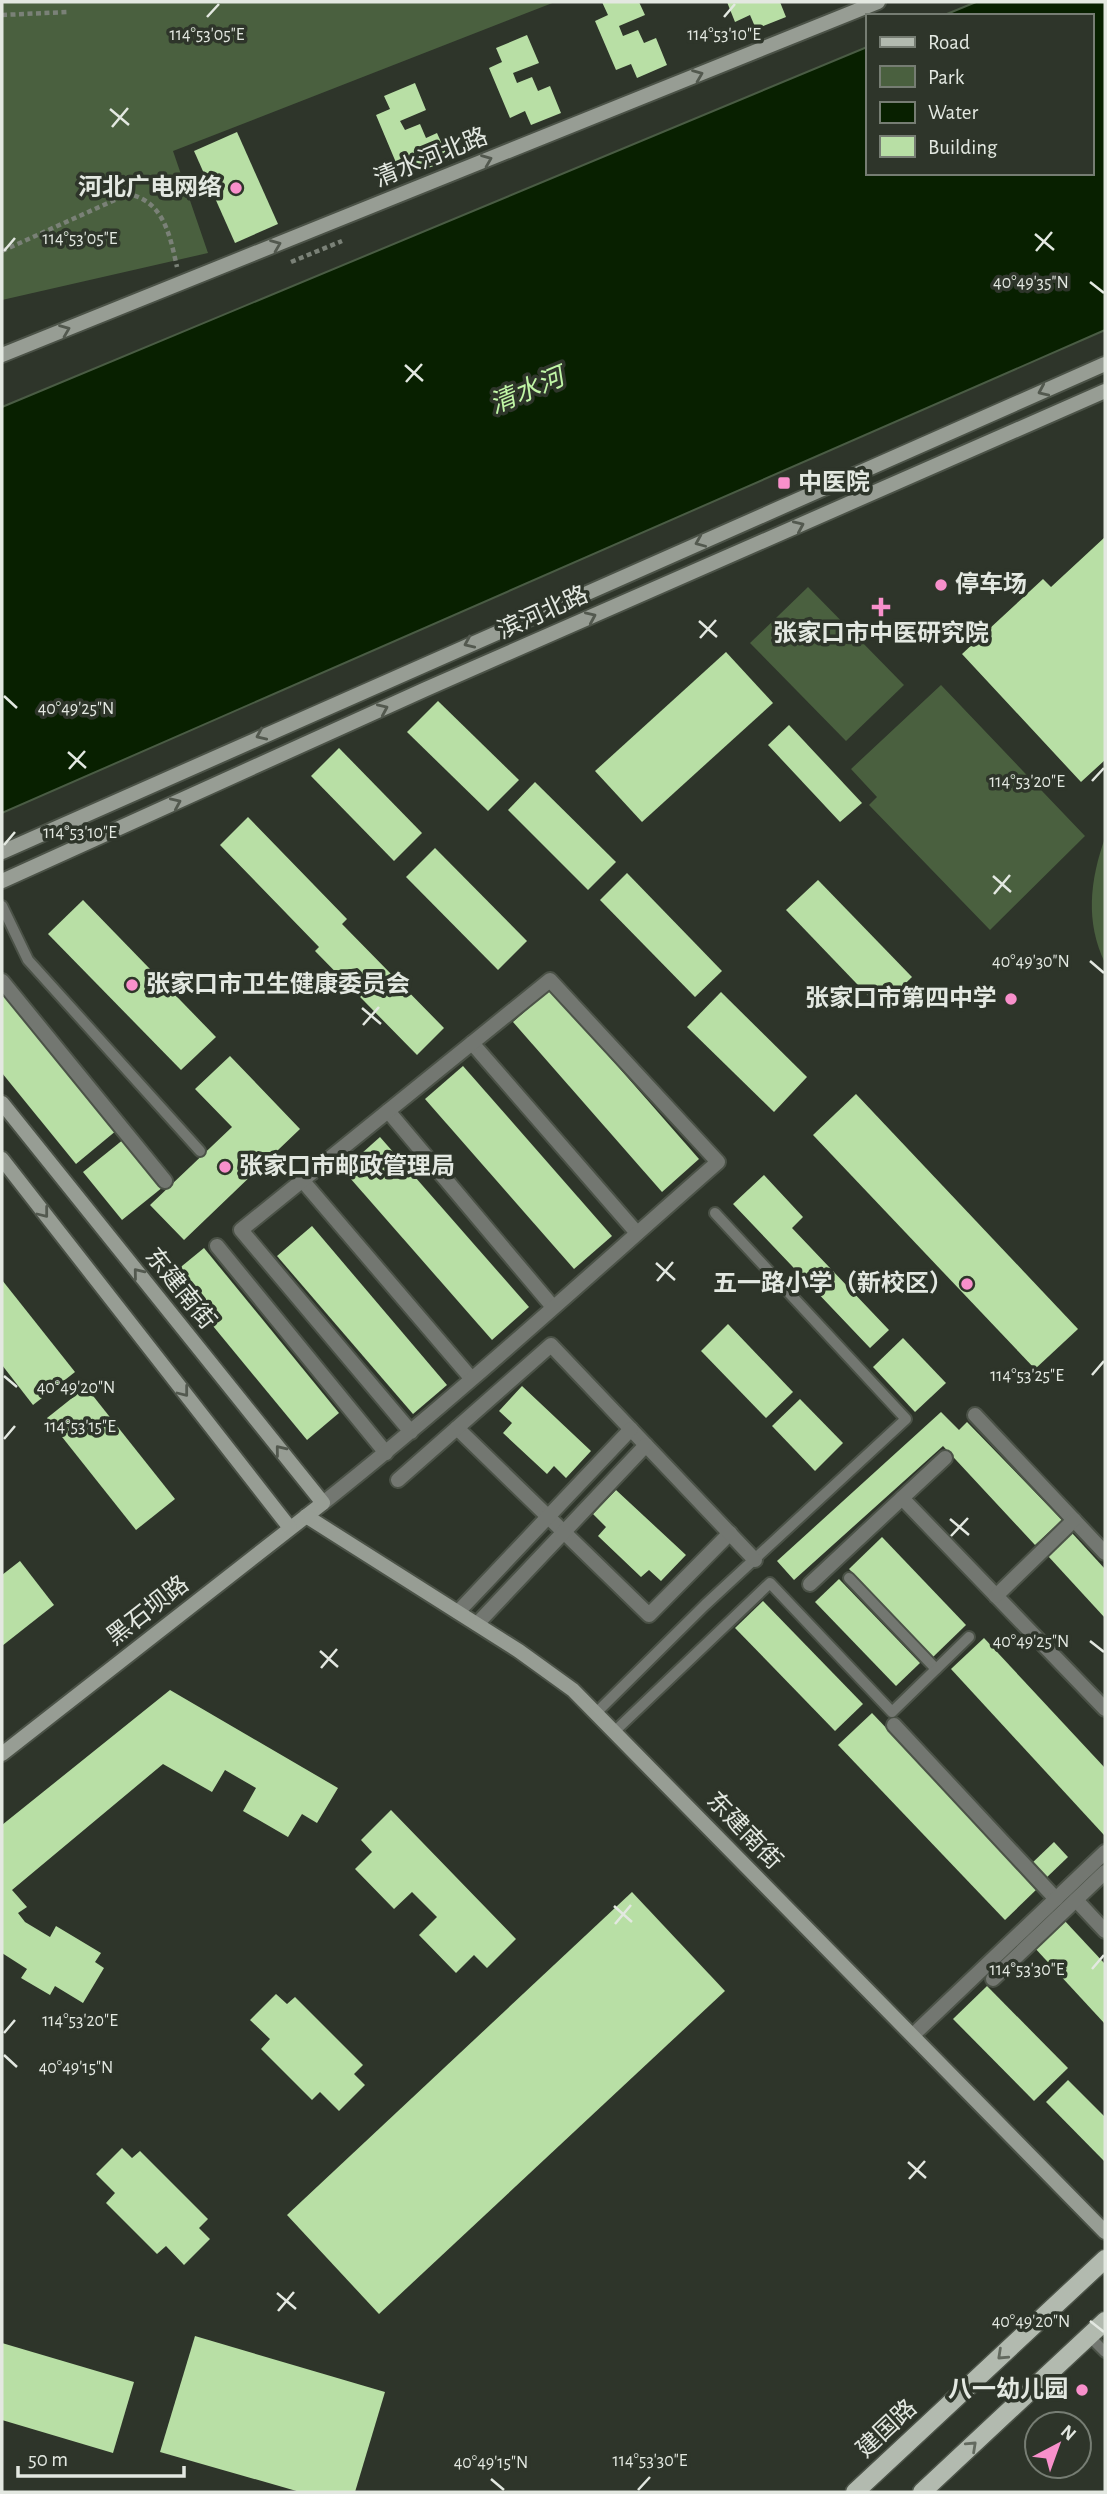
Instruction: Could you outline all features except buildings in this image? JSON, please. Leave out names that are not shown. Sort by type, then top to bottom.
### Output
[{"type":"main road","name":"建国路","points":[[855,2492],[1105,2259]]},
{"type":"main road","points":[[922,2492],[1105,2321]]},
{"type":"street","name":"清水河北路","points":[[2,355],[877,2]]},
{"type":"street","name":"滨河北路","points":[[2,852],[1105,364]]},
{"type":"street","name":"滨河北路","points":[[2,881],[414,695],[1105,391]]},
{"type":"street","points":[[323,1503],[411,1432],[718,1162],[550,980],[241,1230],[411,1432]]},
{"type":"street","points":[[2,981],[165,1181]]},
{"type":"street","points":[[472,1043],[637,1233]]},
{"type":"street","name":"东建南街","points":[[2,1102],[323,1503]]},
{"type":"street","points":[[388,1111],[553,1307]]},
{"type":"street","points":[[2,1160],[290,1528]]},
{"type":"street","points":[[302,1180],[471,1378]]},
{"type":"street","points":[[217,1246],[386,1453]]},
{"type":"street","points":[[398,1480],[551,1345],[755,1560]]},
{"type":"street","points":[[975,1415],[1105,1553]]},
{"type":"street","points":[[457,1428],[649,1615],[730,1533]]},
{"type":"street","points":[[458,1612],[631,1429]]},
{"type":"street","points":[[477,1624],[646,1446]]},
{"type":"street","points":[[810,1584],[945,1458]]},
{"type":"street","points":[[902,1498],[1105,1709]]},
{"type":"street","name":"黑石坝路","points":[[2,1754],[323,1503]]},
{"type":"street","name":"东建南街","points":[[306,1516],[477,1624],[573,1690],[1105,2232]]},
{"type":"street","points":[[996,1596],[1074,1520]]},
{"type":"street","points":[[894,1725],[1056,1899]]},
{"type":"street","points":[[913,2035],[1105,1852]]},
{"type":"street","points":[[993,1979],[1105,1872]]},
{"type":"street","points":[[1076,1900],[1105,1931]]},
{"type":"lane","points":[[2,906],[28,960],[200,1152]]},
{"type":"lane","points":[[596,1713],[906,1419],[715,1213]]},
{"type":"lane","points":[[849,1578],[936,1670]]},
{"type":"lane","points":[[615,1731],[770,1583],[892,1712],[969,1637]]},
{"type":"lane","points":[[1089,2336],[1105,2352]]},
{"type":"path","points":[[2,15],[67,12]]},
{"type":"path","points":[[2,251],[128,194],[143,197],[159,212],[170,235],[178,269]]},
{"type":"path","points":[[291,262],[342,241]]},
{"type":"green space","points":[[2,2],[555,2],[173,151],[208,253],[2,300]]},
{"type":"green space","points":[[808,587],[904,685],[846,741],[750,643]]},
{"type":"green space","points":[[941,685],[1085,836],[990,930],[869,805],[877,797],[851,769]]},
{"type":"green space","points":[[1105,838],[1105,963],[1094,932],[1092,901],[1096,869]]},
{"type":"water","name":"清水河","points":[[976,2],[1105,2],[1105,330],[2,813],[2,407],[866,47],[866,175],[1093,175],[1093,14],[947,14]]},
{"type":"place","name":"河北广电网络","points":[[236,188]]},
{"type":"place","name":"中医院","points":[[784,483]]},
{"type":"place","name":"停车场","points":[[941,585]]},
{"type":"place","name":"张家口市中医研究院","points":[[881,607]]},
{"type":"place","name":"张家口市卫生健康委员会","points":[[132,985]]},
{"type":"place","name":"张家口市第四中学","points":[[1011,999]]},
{"type":"place","name":"张家口市邮政管理局","points":[[225,1167]]},
{"type":"place","name":"五一路小学（新校区）","points":[[967,1284]]},
{"type":"place","name":"八一幼儿园","points":[[1082,2390]]}]
